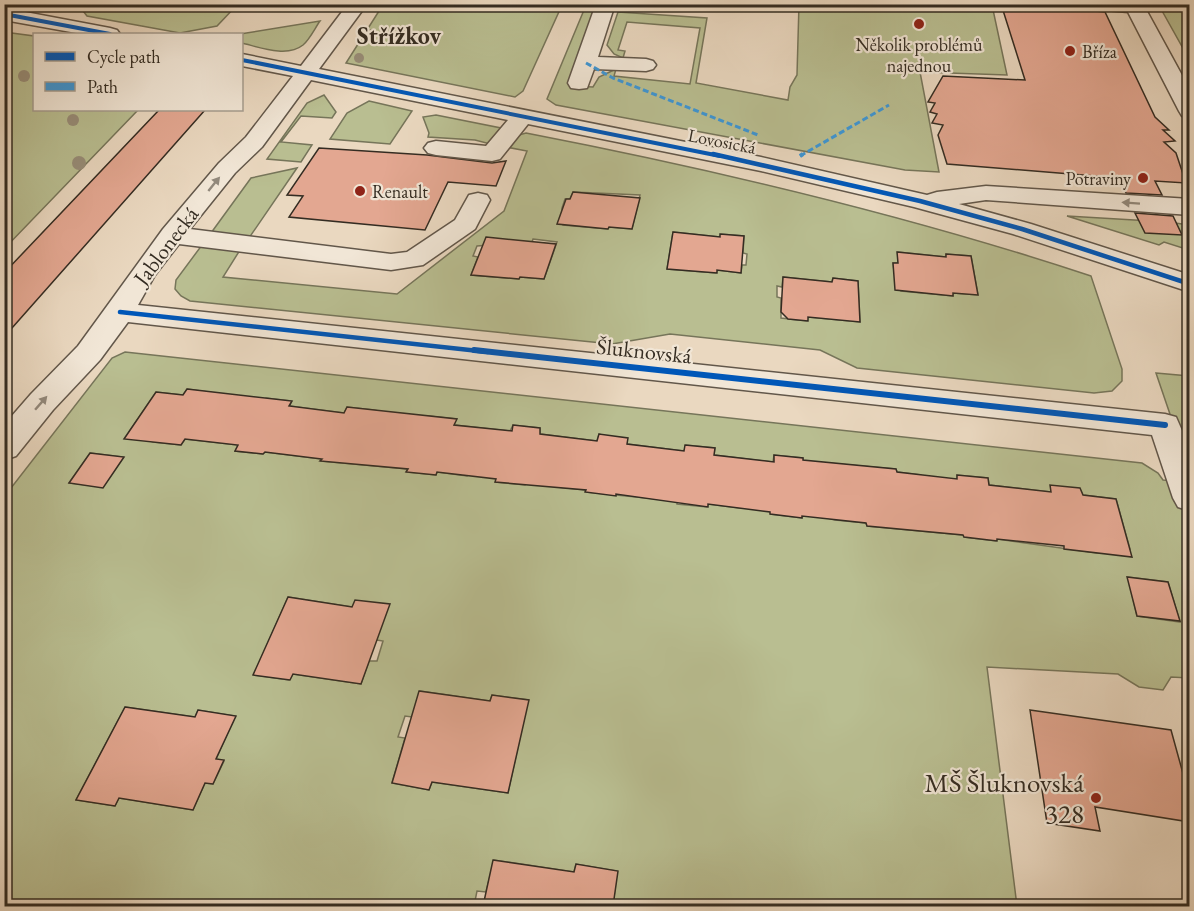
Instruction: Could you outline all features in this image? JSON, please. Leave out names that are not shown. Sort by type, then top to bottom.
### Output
[{"type":"street","name":"Jablonecká","points":[[4,448],[42,402],[88,353],[120,312],[143,273],[172,235],[227,168],[254,142],[358,4]]},
{"type":"street","points":[[579,83],[606,4]]},
{"type":"street","points":[[43,21],[69,5]]},
{"type":"street","points":[[1102,5],[1133,6],[1190,111]]},
{"type":"street","points":[[4,14],[105,33]]},
{"type":"street","points":[[1160,56],[1184,58]]},
{"type":"street","name":"Lovosická","points":[[243,60],[761,164],[920,201],[1022,229],[1190,284]]},
{"type":"street","points":[[586,63],[646,65]]},
{"type":"street","points":[[436,148],[492,154],[523,117]]},
{"type":"street","points":[[920,201],[986,193],[1190,207]]},
{"type":"street","points":[[172,235],[391,262],[414,259],[466,224],[478,200]]},
{"type":"street","name":"Šluknovská","points":[[120,312],[1165,425],[1190,498]]},
{"type":"green space","points":[[83,4],[237,5],[217,26],[180,33],[87,16],[80,7]]},
{"type":"green space","points":[[418,4],[562,5],[523,91],[515,97],[346,63],[379,11]]},
{"type":"green space","points":[[799,4],[992,5],[1007,75],[920,72],[939,172],[905,170],[556,105],[547,99],[584,10],[599,10],[572,86],[593,87],[599,77],[616,69],[614,76],[690,84],[700,28],[627,22],[618,50],[625,51],[623,58],[614,54],[607,45],[618,12],[707,18],[696,83],[788,100],[790,87],[797,75]]},
{"type":"green space","points":[[1161,9],[1189,9],[1189,46],[1184,50]]},
{"type":"green space","points":[[320,21],[303,45],[289,51],[243,43],[243,34]]},
{"type":"green space","points":[[4,32],[33,36],[33,111],[137,111],[5,248]]},
{"type":"green space","points":[[324,95],[336,112],[332,118],[301,116],[281,142],[312,145],[301,162],[267,159],[307,103]]},
{"type":"green space","points":[[369,101],[412,111],[390,144],[330,139],[347,113]]},
{"type":"green space","points":[[436,115],[501,128],[502,131],[494,145],[475,140],[428,137],[429,133],[423,117]]},
{"type":"green space","points":[[526,133],[598,147],[740,178],[952,233],[1091,276],[1122,369],[1122,381],[1112,391],[1094,393],[857,368],[820,350],[670,334],[612,344],[190,301],[175,289],[176,280],[202,245],[240,250],[223,277],[397,294],[504,211],[527,151],[506,147],[519,135]],"holes":[[[573,192],[640,195],[632,229],[563,225],[562,208],[565,199],[570,199]],[[673,232],[720,237],[721,234],[744,236],[743,253],[747,254],[746,265],[742,265],[741,273],[667,269]],[[533,239],[557,242],[544,279],[471,275],[478,257],[473,256],[477,246],[532,242]],[[898,252],[946,257],[946,254],[971,256],[978,295],[953,293],[953,296],[901,291],[899,272],[894,271],[893,263],[898,263]],[[783,277],[832,282],[833,278],[858,281],[860,322],[808,317],[807,321],[781,318],[781,298],[777,297],[777,286],[782,287]]]},
{"type":"green space","points":[[297,168],[249,238],[211,233],[251,178]]},
{"type":"green space","points":[[1067,216],[1189,225],[1189,250],[1164,242],[1159,245]]},
{"type":"green space","points":[[125,352],[1142,463],[1158,473],[1163,480],[1175,481],[1189,525],[1189,678],[1171,677],[1163,690],[1139,687],[1118,674],[987,667],[1017,906],[613,906],[617,871],[576,864],[574,872],[494,860],[486,892],[477,891],[474,906],[5,906],[4,497],[112,358]],"holes":[[[187,389],[265,400],[266,398],[291,401],[290,406],[344,413],[347,407],[374,410],[427,422],[429,416],[456,419],[454,425],[510,431],[513,425],[540,428],[540,434],[597,441],[599,434],[627,444],[684,451],[686,445],[715,448],[714,455],[773,462],[774,455],[803,458],[803,461],[896,469],[897,472],[921,475],[922,478],[958,482],[957,475],[988,478],[989,485],[1051,492],[1081,491],[1083,495],[1116,499],[1130,549],[1097,553],[997,539],[996,541],[964,537],[963,535],[867,526],[866,523],[835,520],[802,511],[802,518],[771,514],[771,507],[740,508],[708,504],[707,507],[677,504],[677,501],[557,487],[527,478],[525,485],[496,482],[497,475],[468,471],[467,476],[437,472],[436,475],[407,472],[408,469],[321,461],[322,459],[265,452],[263,454],[235,451],[238,445],[185,439],[181,445],[153,442],[129,432],[156,392],[183,395]],[[90,453],[123,457],[103,487],[69,483]],[[1128,577],[1168,582],[1180,622],[1137,616]],[[288,597],[352,607],[377,640],[383,641],[377,661],[369,661],[361,684],[293,674],[289,680],[254,675]],[[420,691],[490,701],[492,695],[528,700],[508,793],[432,782],[429,790],[392,783],[405,738],[398,737],[405,716],[412,717]],[[125,707],[195,717],[198,710],[235,716],[216,759],[224,761],[213,784],[205,783],[193,810],[119,798],[115,806],[76,800]]]},
{"type":"green space","points":[[1156,373],[1189,376],[1189,470]]},
{"type":"building","points":[[1001,4],[1091,4],[1095,11],[1105,12],[1155,117],[1169,130],[1163,130],[1175,141],[1164,142],[1176,153],[1186,183],[1155,181],[1162,195],[1126,193],[1119,178],[947,164],[938,135],[943,125],[932,123],[937,114],[930,112],[935,103],[928,102],[943,76],[1025,80]]},
{"type":"building","points":[[158,111],[204,111],[4,337],[4,273]]},
{"type":"building","name":"Renault","points":[[319,148],[427,155],[492,163],[506,161],[496,186],[448,182],[425,230],[289,217],[303,196],[287,195]]},
{"type":"building","points":[[573,192],[640,198],[632,229],[557,224],[566,199],[570,199]]},
{"type":"building","points":[[1135,213],[1173,216],[1182,235],[1145,233]]},
{"type":"building","points":[[673,232],[720,237],[720,234],[744,236],[741,273],[667,269]]},
{"type":"building","points":[[486,237],[556,244],[544,279],[471,275]]},
{"type":"building","points":[[897,252],[946,257],[946,254],[971,256],[978,295],[953,293],[953,296],[895,290],[893,263],[898,263]]},
{"type":"building","points":[[783,277],[832,282],[833,278],[858,281],[860,322],[808,317],[808,321],[788,319],[781,312]]},
{"type":"building","points":[[187,389],[292,401],[289,406],[344,413],[347,407],[457,419],[454,425],[512,431],[513,425],[540,428],[540,434],[597,441],[599,434],[628,438],[627,444],[684,451],[685,445],[715,448],[714,455],[774,462],[774,455],[896,469],[897,472],[957,479],[957,475],[988,478],[989,485],[1051,492],[1050,485],[1080,488],[1083,495],[1116,499],[1132,557],[1064,549],[1064,546],[997,539],[997,541],[963,535],[867,526],[866,523],[770,514],[770,512],[708,504],[708,507],[585,492],[586,490],[495,482],[496,479],[437,472],[436,475],[406,472],[408,469],[320,461],[322,459],[265,452],[263,454],[235,451],[238,445],[185,439],[181,445],[124,439],[156,392],[183,395]]},
{"type":"building","points":[[90,453],[124,457],[103,488],[69,483]]},
{"type":"building","points":[[1127,577],[1168,582],[1180,621],[1137,616]]},
{"type":"building","points":[[288,597],[352,607],[355,600],[390,604],[361,684],[293,674],[290,680],[253,675]]},
{"type":"building","points":[[419,691],[490,701],[492,695],[529,700],[508,793],[432,782],[429,790],[392,783]]},
{"type":"building","points":[[125,707],[195,717],[198,710],[236,716],[216,759],[224,760],[213,784],[205,783],[193,810],[119,798],[115,806],[76,800]]},
{"type":"building","points":[[1030,710],[1171,730],[1190,799],[1190,822],[1095,807],[1100,831],[1047,823]]},
{"type":"building","points":[[493,860],[574,872],[576,864],[618,871],[613,906],[483,906]]},
{"type":"marked path","points":[[586,63],[613,78],[758,135]]},
{"type":"marked path","points":[[800,156],[889,105]]},
{"type":"cycle path","points":[[4,14],[105,33]]},
{"type":"cycle path","points":[[243,60],[761,164],[920,201],[1022,229],[1190,284]]},
{"type":"cycle path","points":[[120,312],[1165,425]]},
{"type":"place","name":"Několik problémů najednou","points":[[919,24]]},
{"type":"place","name":"Bříza","points":[[1070,51]]},
{"type":"place","name":"Potraviny","points":[[1143,178]]},
{"type":"place","name":"Renault","points":[[360,191]]},
{"type":"place","name":"MŠ Šluknovská 328","points":[[1096,798]]},
{"type":"district","name":"Střížkov","points":[[399,35]]}]
